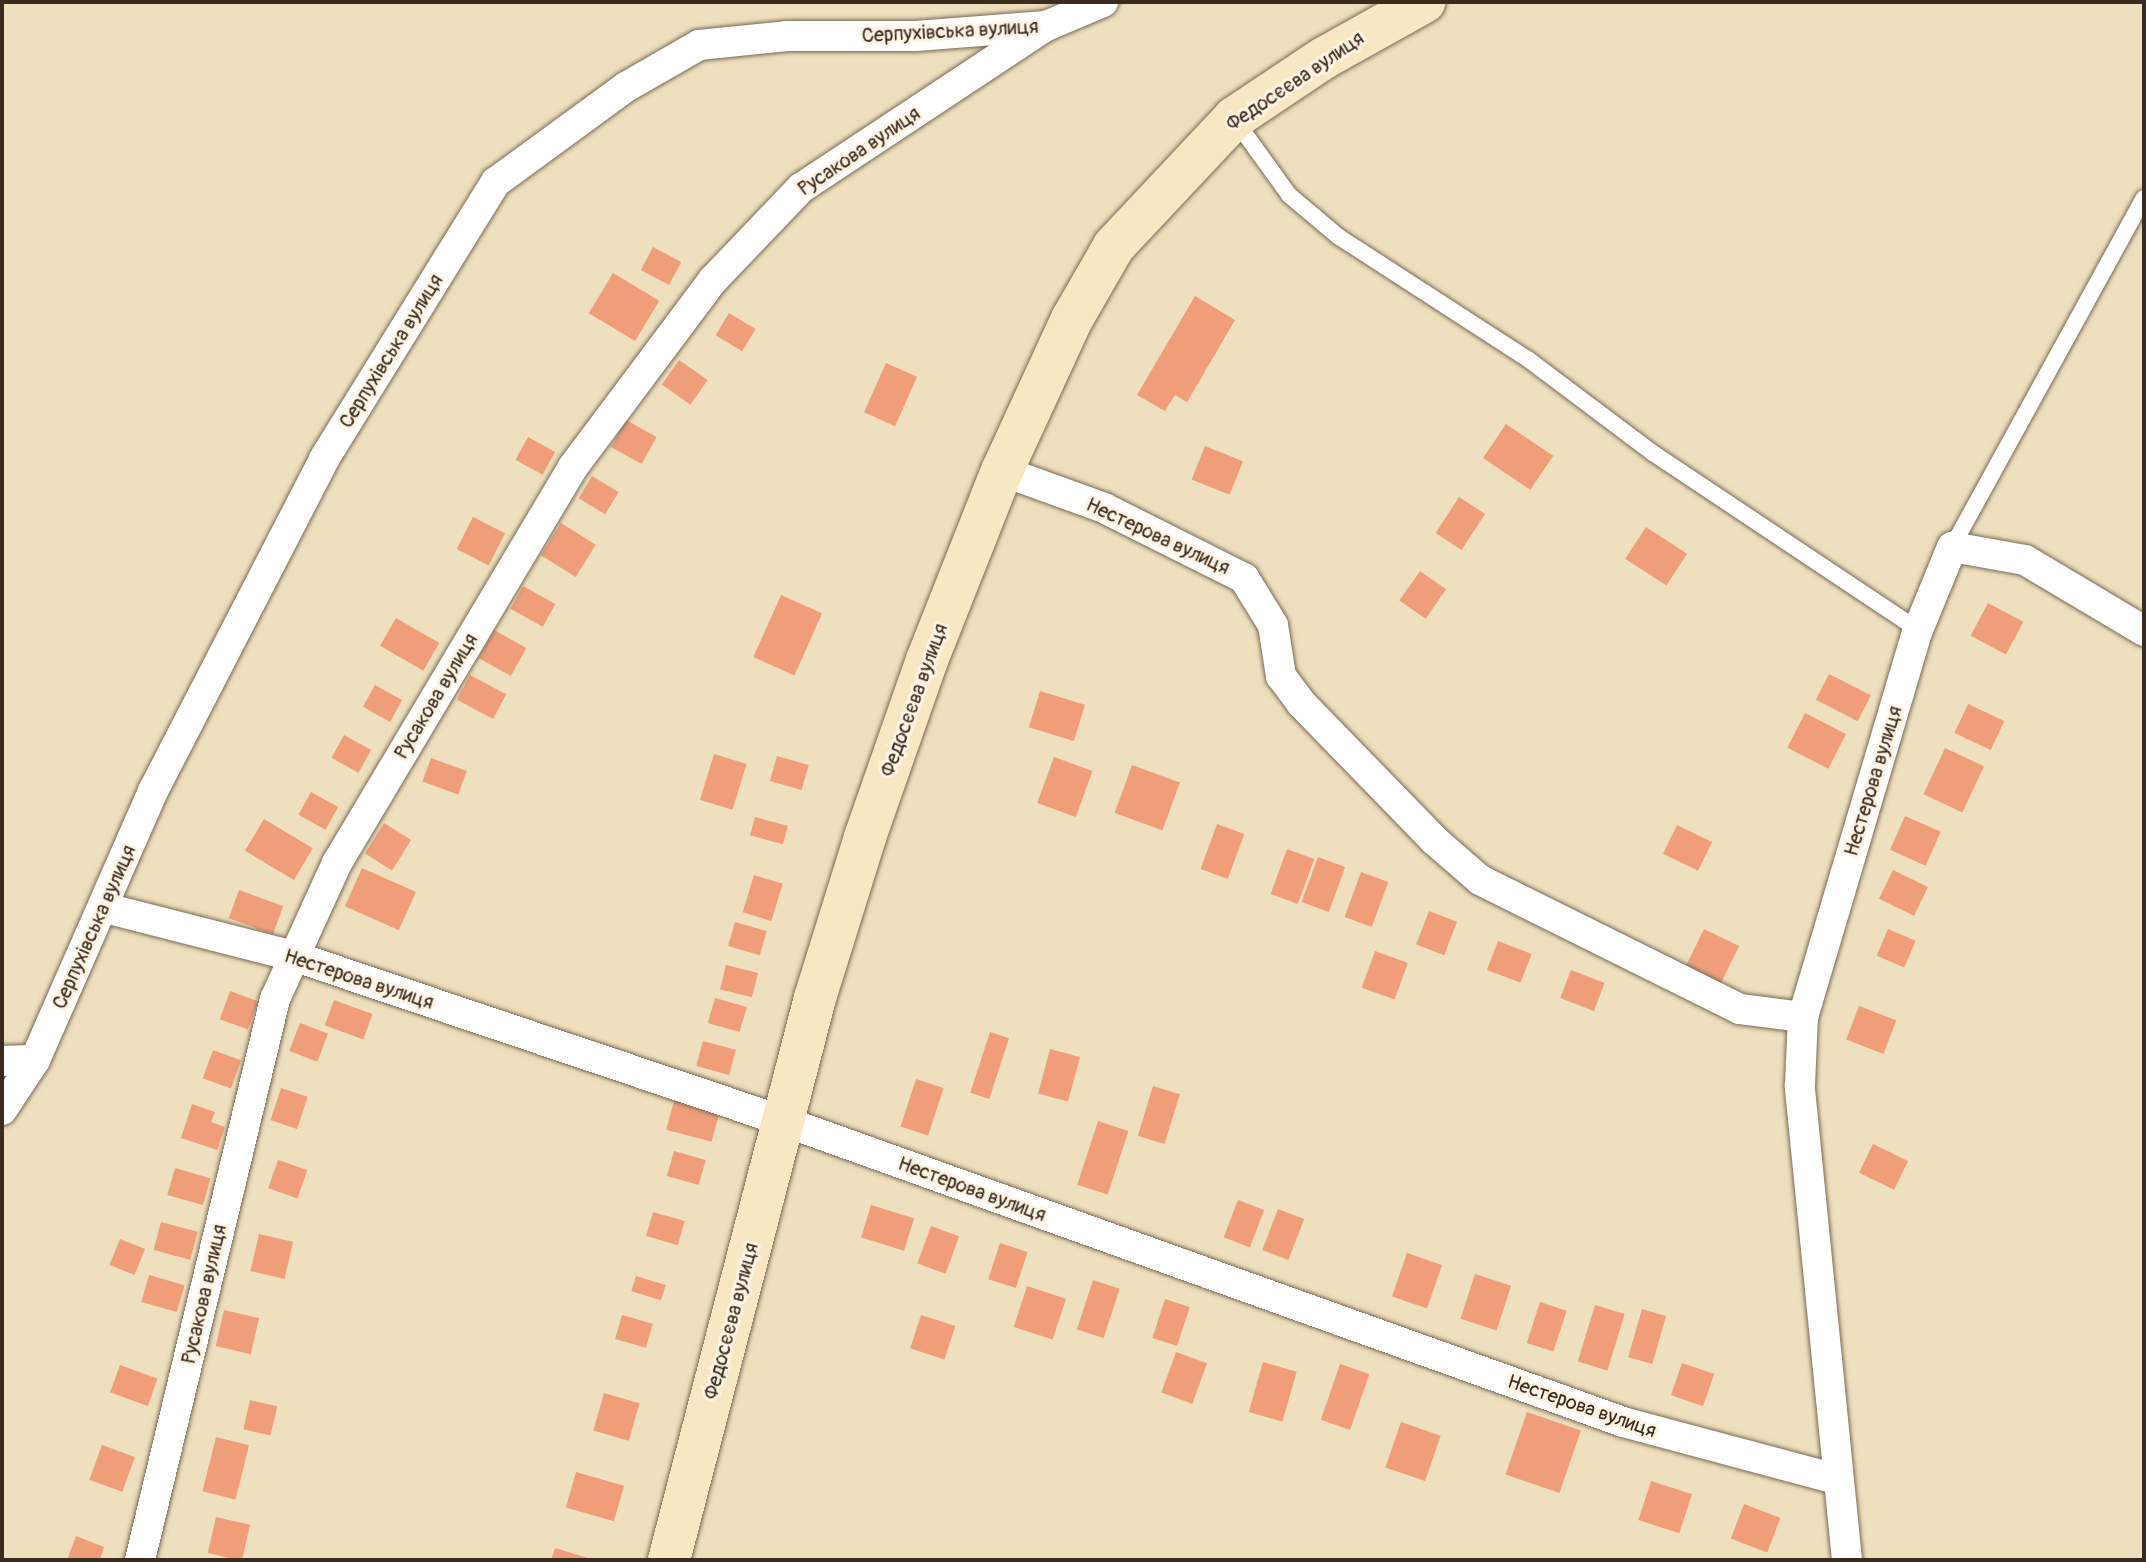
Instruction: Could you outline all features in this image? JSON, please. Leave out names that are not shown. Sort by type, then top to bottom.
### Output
[{"type":"main road","name":"Федосєєва вулиця","points":[[669,1560],[783,1121],[865,837],[927,660],[1002,471],[1072,319],[1114,246],[1234,118],[1399,7]]},
{"type":"street","name":"Серпухівська вулиця","points":[[2,1110],[35,1060],[105,908],[153,791],[324,459],[496,182],[626,87],[699,45],[787,36],[916,36],[1046,26],[1103,2]]},
{"type":"street","name":"Русакова вулиця","points":[[140,1560],[275,999],[337,863],[573,467],[713,280],[801,188],[1046,26]]},
{"type":"street","name":"Нестерова вулиця","points":[[1002,471],[1104,508],[1244,578],[1273,625],[1281,676],[1301,703],[1434,840],[1480,880],[1740,1009],[1803,1017]]},
{"type":"street","name":"Нестерова вулиця","points":[[1847,1560],[1835,1479],[1800,1085],[1803,1017],[1918,630],[1952,547]]},
{"type":"street","points":[[1952,547],[2025,560],[2144,631]]},
{"type":"street","name":"Нестерова вулиця","points":[[105,908],[293,956],[783,1121],[1623,1422],[1835,1479]]},
{"type":"street","points":[[2,1061],[35,1060]]},
{"type":"lane","points":[[1234,118],[1289,195],[1339,237],[1529,360],[1653,453],[1918,630]]},
{"type":"lane","points":[[1952,547],[2144,198]]},
{"type":"building","points":[[653,247],[681,262],[669,285],[641,270]]},
{"type":"building","points":[[613,273],[659,301],[635,341],[589,313]]},
{"type":"building","points":[[1195,296],[1235,320],[1187,402],[1175,395],[1165,411],[1137,395]]},
{"type":"building","points":[[729,313],[756,329],[742,351],[716,335]]},
{"type":"building","points":[[679,360],[708,380],[690,405],[662,385]]},
{"type":"building","points":[[886,363],[917,377],[895,426],[864,412]]},
{"type":"building","points":[[626,420],[657,437],[642,464],[611,447]]},
{"type":"building","points":[[1506,424],[1553,456],[1530,490],[1483,458]]},
{"type":"building","points":[[528,437],[555,452],[543,475],[515,460]]},
{"type":"building","points":[[1205,446],[1243,461],[1230,495],[1192,479]]},
{"type":"building","points":[[592,476],[619,492],[605,514],[579,498]]},
{"type":"building","points":[[1459,497],[1485,514],[1462,550],[1436,533]]},
{"type":"building","points":[[473,517],[505,533],[489,565],[457,549]]},
{"type":"building","points":[[561,523],[596,545],[576,577],[541,555]]},
{"type":"building","points":[[1646,527],[1687,554],[1666,586],[1625,559]]},
{"type":"building","points":[[1420,571],[1446,589],[1426,619],[1399,600]]},
{"type":"building","points":[[523,586],[555,604],[543,627],[510,609]]},
{"type":"building","points":[[781,595],[822,613],[794,675],[753,657]]},
{"type":"building","points":[[1988,603],[2023,622],[2006,654],[1971,636]]},
{"type":"building","points":[[396,618],[439,643],[423,671],[380,646]]},
{"type":"building","points":[[494,630],[526,648],[511,676],[478,658]]},
{"type":"building","points":[[1829,674],[1871,695],[1858,721],[1816,700]]},
{"type":"building","points":[[470,675],[506,694],[493,719],[457,700]]},
{"type":"building","points":[[375,685],[402,700],[390,722],[363,707]]},
{"type":"building","points":[[1040,691],[1085,705],[1074,741],[1029,727]]},
{"type":"building","points":[[1968,704],[2004,721],[1991,750],[1954,733]]},
{"type":"building","points":[[1805,713],[1846,734],[1828,769],[1787,748]]},
{"type":"building","points":[[344,735],[371,750],[359,773],[331,758]]},
{"type":"building","points":[[1945,748],[1984,766],[1962,812],[1923,794]]},
{"type":"building","points":[[714,754],[747,764],[732,810],[700,800]]},
{"type":"building","points":[[777,756],[809,765],[802,790],[770,781]]},
{"type":"building","points":[[1054,757],[1093,771],[1076,817],[1037,803]]},
{"type":"building","points":[[431,758],[467,771],[458,794],[422,781]]},
{"type":"building","points":[[1132,765],[1180,782],[1162,830],[1115,813]]},
{"type":"building","points":[[311,792],[338,807],[326,830],[298,815]]},
{"type":"building","points":[[1905,816],[1941,832],[1926,866],[1890,850]]},
{"type":"building","points":[[755,817],[788,826],[783,844],[750,835]]},
{"type":"building","points":[[264,819],[313,848],[294,880],[245,851]]},
{"type":"building","points":[[384,823],[411,840],[392,870],[365,854]]},
{"type":"building","points":[[1217,824],[1244,834],[1228,879],[1201,869]]},
{"type":"building","points":[[1677,825],[1712,842],[1698,871],[1663,854]]},
{"type":"building","points":[[1287,849],[1314,859],[1298,904],[1271,894]]},
{"type":"building","points":[[1318,857],[1345,867],[1329,912],[1302,902]]},
{"type":"building","points":[[362,868],[416,892],[399,930],[345,906]]},
{"type":"building","points":[[1893,870],[1928,887],[1914,916],[1879,899]]},
{"type":"building","points":[[1361,872],[1388,882],[1372,927],[1345,917]]},
{"type":"building","points":[[754,875],[783,884],[771,921],[743,912]]},
{"type":"building","points":[[239,890],[283,906],[273,934],[229,918]]},
{"type":"building","points":[[1429,911],[1457,922],[1444,955],[1416,945]]},
{"type":"building","points":[[735,922],[767,931],[760,955],[728,946]]},
{"type":"building","points":[[1704,929],[1739,946],[1718,988],[1683,971]]},
{"type":"building","points":[[1888,929],[1916,941],[1904,967],[1877,956]]},
{"type":"building","points":[[1498,941],[1532,954],[1520,983],[1487,970]]},
{"type":"building","points":[[1375,951],[1408,963],[1395,1000],[1362,988]]},
{"type":"building","points":[[726,965],[758,973],[752,997],[720,989]]},
{"type":"building","points":[[1571,970],[1605,983],[1594,1011],[1560,998]]},
{"type":"building","points":[[230,991],[258,1001],[248,1029],[220,1019]]},
{"type":"building","points":[[715,998],[747,1007],[740,1032],[708,1023]]},
{"type":"building","points":[[334,1000],[373,1014],[363,1039],[325,1025]]},
{"type":"building","points":[[1859,1006],[1896,1020],[1883,1054],[1846,1040]]},
{"type":"building","points":[[300,1023],[328,1034],[317,1062],[289,1051]]},
{"type":"building","points":[[990,1032],[1009,1038],[989,1099],[970,1093]]},
{"type":"building","points":[[703,1041],[736,1050],[729,1075],[696,1066]]},
{"type":"building","points":[[1050,1049],[1080,1057],[1068,1101],[1038,1093]]},
{"type":"building","points":[[213,1050],[241,1060],[231,1088],[203,1078]]},
{"type":"building","points":[[916,1079],[944,1088],[928,1136],[901,1127]]},
{"type":"building","points":[[1153,1086],[1180,1094],[1165,1144],[1138,1136]]},
{"type":"building","points":[[281,1088],[308,1097],[297,1129],[270,1120]]},
{"type":"building","points":[[676,1093],[721,1105],[712,1142],[666,1130]]},
{"type":"building","points":[[192,1104],[215,1112],[211,1122],[225,1127],[217,1150],[181,1138]]},
{"type":"building","points":[[1098,1121],[1128,1131],[1108,1195],[1077,1185]]},
{"type":"building","points":[[1873,1144],[1908,1161],[1894,1190],[1859,1173]]},
{"type":"building","points":[[674,1151],[706,1160],[699,1185],[667,1176]]},
{"type":"building","points":[[278,1160],[307,1170],[298,1198],[268,1188]]},
{"type":"building","points":[[175,1168],[211,1178],[203,1205],[167,1195]]},
{"type":"building","points":[[1238,1200],[1264,1210],[1250,1247],[1224,1237]]},
{"type":"building","points":[[871,1205],[914,1218],[904,1251],[861,1238]]},
{"type":"building","points":[[1278,1209],[1304,1219],[1288,1260],[1262,1250]]},
{"type":"building","points":[[653,1212],[685,1221],[678,1245],[646,1236]]},
{"type":"building","points":[[161,1222],[198,1232],[190,1260],[153,1250]]},
{"type":"building","points":[[931,1226],[959,1236],[946,1274],[917,1264]]},
{"type":"building","points":[[259,1234],[293,1242],[285,1279],[250,1271]]},
{"type":"building","points":[[120,1239],[145,1249],[135,1275],[110,1265]]},
{"type":"building","points":[[1000,1243],[1028,1252],[1016,1288],[988,1279]]},
{"type":"building","points":[[1407,1253],[1442,1265],[1427,1309],[1392,1296]]},
{"type":"building","points":[[1475,1274],[1511,1286],[1497,1330],[1460,1319]]},
{"type":"building","points":[[149,1275],[185,1285],[177,1312],[141,1302]]},
{"type":"building","points":[[636,1276],[666,1285],[661,1300],[631,1291]]},
{"type":"building","points":[[1093,1280],[1120,1289],[1104,1338],[1077,1329]]},
{"type":"building","points":[[1027,1286],[1066,1299],[1053,1340],[1014,1327]]},
{"type":"building","points":[[1165,1299],[1190,1307],[1177,1346],[1152,1338]]},
{"type":"building","points":[[1540,1302],[1567,1311],[1553,1352],[1527,1343]]},
{"type":"building","points":[[1595,1305],[1625,1314],[1607,1370],[1578,1361]]},
{"type":"building","points":[[1642,1309],[1666,1316],[1652,1364],[1628,1357]]},
{"type":"building","points":[[224,1310],[259,1318],[251,1354],[216,1346]]},
{"type":"building","points":[[622,1315],[653,1324],[646,1348],[615,1339]]},
{"type":"building","points":[[921,1315],[955,1326],[944,1359],[910,1348]]},
{"type":"building","points":[[1176,1352],[1207,1363],[1192,1404],[1161,1392]]},
{"type":"building","points":[[1263,1362],[1297,1372],[1282,1422],[1249,1412]]},
{"type":"building","points":[[1682,1363],[1714,1374],[1703,1406],[1671,1395]]},
{"type":"building","points":[[1340,1364],[1369,1374],[1350,1430],[1321,1420]]},
{"type":"building","points":[[120,1365],[158,1379],[148,1406],[110,1392]]},
{"type":"building","points":[[604,1393],[640,1403],[629,1441],[593,1430]]},
{"type":"building","points":[[250,1400],[277,1406],[271,1436],[243,1429]]},
{"type":"building","points":[[1527,1412],[1581,1431],[1559,1493],[1506,1474]]},
{"type":"building","points":[[1401,1422],[1441,1436],[1425,1481],[1385,1467]]},
{"type":"building","points":[[216,1437],[249,1445],[235,1500],[202,1491]]},
{"type":"building","points":[[102,1445],[135,1457],[122,1492],[89,1480]]},
{"type":"building","points":[[576,1472],[624,1486],[614,1521],[566,1508]]},
{"type":"building","points":[[1651,1481],[1692,1494],[1679,1533],[1638,1520]]},
{"type":"building","points":[[1744,1504],[1780,1518],[1767,1553],[1731,1539]]},
{"type":"building","points":[[216,1517],[250,1525],[242,1560],[208,1553]]},
{"type":"building","points":[[76,1536],[104,1547],[100,1560],[67,1560]]},
{"type":"building","points":[[555,1548],[591,1559],[551,1560]]}]
